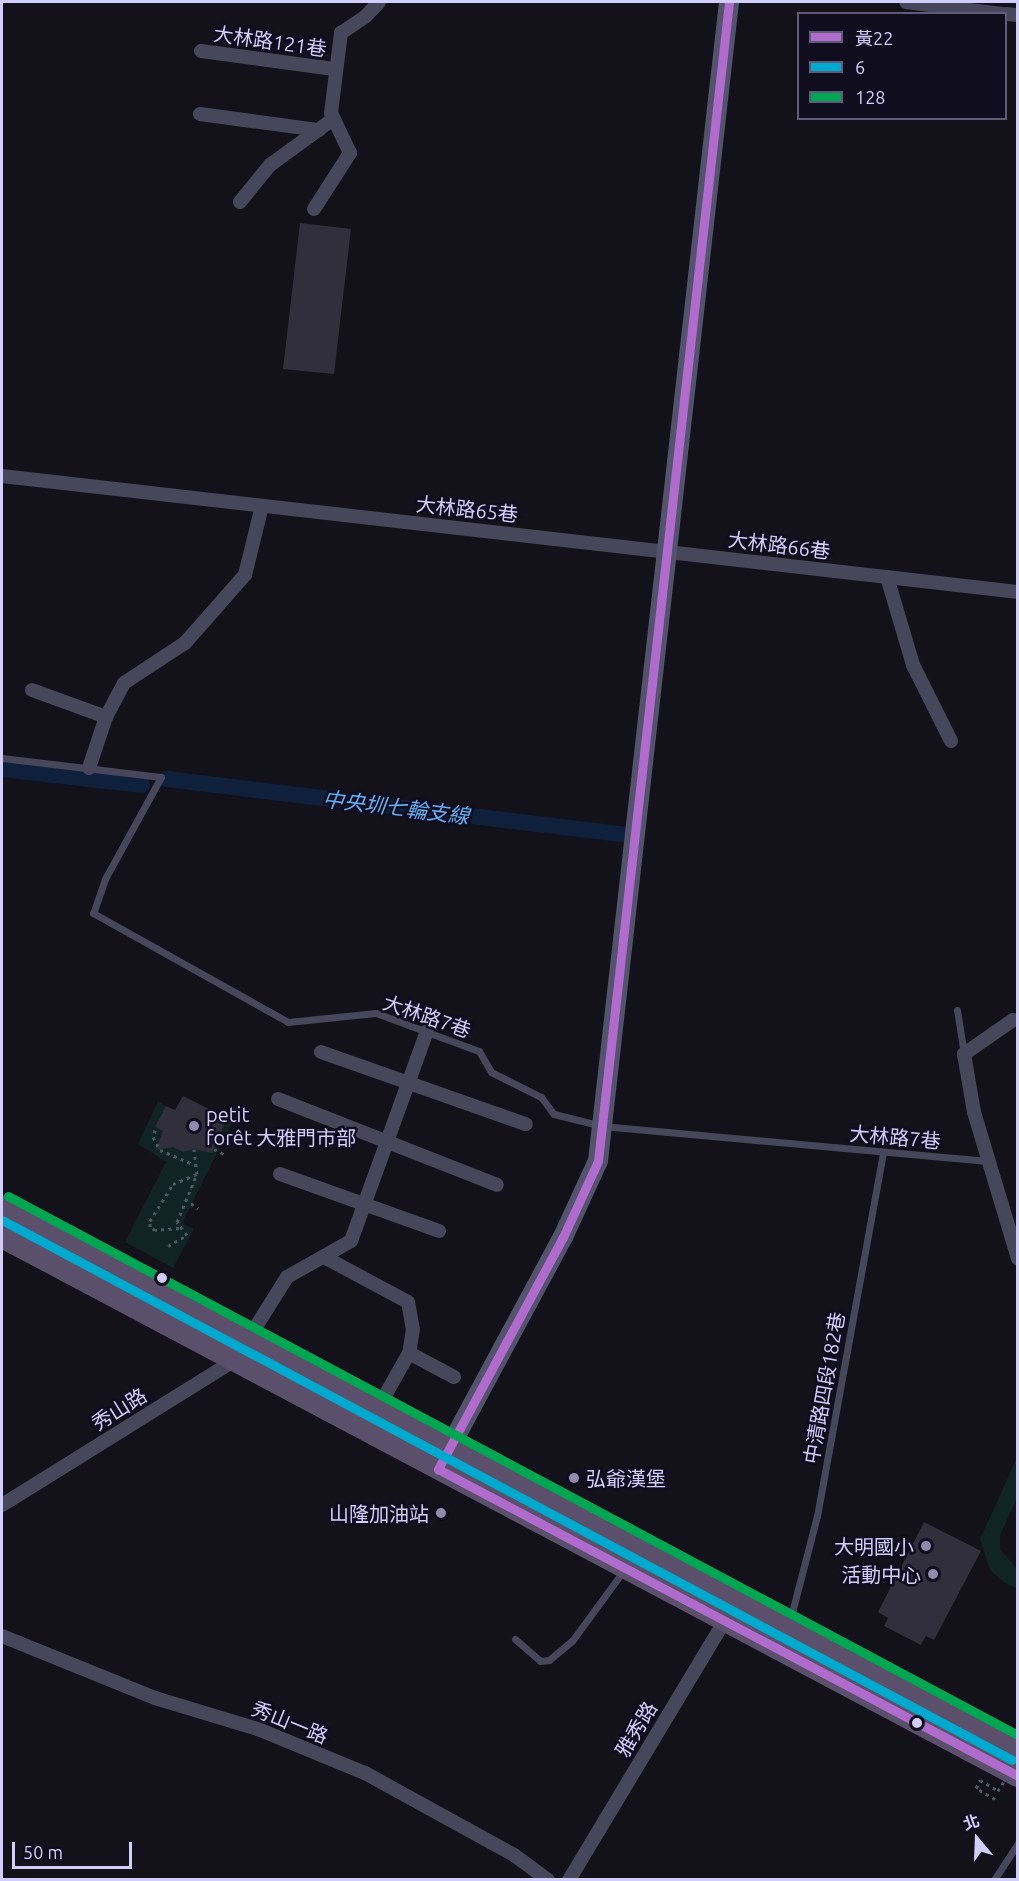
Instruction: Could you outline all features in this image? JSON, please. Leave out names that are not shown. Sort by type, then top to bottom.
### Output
[{"type":"main road","points":[[2,1207],[1017,1749]]},
{"type":"main road","points":[[2,1237],[1017,1776]]},
{"type":"street","name":"大林路121巷","points":[[314,208],[350,153],[333,119],[334,69],[341,33],[366,16],[378,2]]},
{"type":"street","points":[[438,1469],[563,1237],[598,1161],[729,2]]},
{"type":"street","points":[[906,2],[988,12]]},
{"type":"street","name":"大林路121巷","points":[[201,51],[334,69]]},
{"type":"street","points":[[200,114],[319,130]]},
{"type":"street","points":[[240,202],[270,165],[333,119]]},
{"type":"street","name":"大林路65巷","points":[[2,476],[667,551]]},
{"type":"street","points":[[89,768],[106,717],[124,683],[185,643],[245,575],[262,506]]},
{"type":"street","name":"大林路66巷","points":[[667,551],[1017,592]]},
{"type":"street","points":[[887,577],[913,665],[951,741]]},
{"type":"street","points":[[32,690],[106,717]]},
{"type":"street","points":[[1013,1020],[964,1054],[974,1112],[1017,1259]]},
{"type":"street","name":"秀山路","points":[[2,1505],[235,1360],[287,1277],[351,1240],[427,1031]]},
{"type":"street","points":[[321,1052],[526,1124]]},
{"type":"street","points":[[278,1100],[497,1185]]},
{"type":"street","points":[[280,1174],[439,1231]]},
{"type":"street","points":[[324,1257],[408,1302],[413,1329],[409,1353],[378,1408]]},
{"type":"street","points":[[409,1353],[454,1377]]},
{"type":"street","name":"雅秀路","points":[[568,1880],[737,1600]]},
{"type":"street","name":"秀山一路","points":[[2,1636],[155,1698],[258,1729],[364,1773],[514,1855],[548,1880]]},
{"type":"lane","name":"大林路7巷","points":[[2,758],[161,777],[105,879],[93,913],[288,1022],[376,1013],[478,1051],[491,1072],[541,1097],[554,1114],[602,1125],[883,1153],[990,1161]]},
{"type":"lane","points":[[957,1010],[964,1054]]},
{"type":"lane","name":"中清路四段182巷","points":[[788,1627],[817,1516],[883,1153]]},
{"type":"lane","points":[[515,1639],[540,1661],[549,1660],[572,1641],[626,1568]]},
{"type":"lane","points":[[994,1880],[1017,1843]]},
{"type":"path","points":[[155,1130],[153,1137],[160,1150],[195,1165]]},
{"type":"path","points":[[168,1246],[187,1235],[179,1228],[178,1215],[197,1174],[194,1149]]},
{"type":"path","points":[[214,1149],[224,1154]]},
{"type":"path","points":[[179,1228],[155,1230],[150,1227],[150,1221],[173,1184],[197,1174]]},
{"type":"path","points":[[185,1199],[198,1208]]},
{"type":"path","points":[[995,1799],[976,1788],[980,1780],[998,1791],[1017,1758]]},
{"type":"green space","points":[[158,1101],[166,1106],[155,1127],[164,1131],[159,1144],[164,1149],[170,1145],[183,1152],[197,1147],[211,1154],[227,1118],[233,1121],[182,1223],[194,1229],[173,1268],[125,1242],[166,1162],[138,1144]]},
{"type":"green space","points":[[1017,1458],[1017,1498],[1000,1535],[1000,1549],[1017,1569],[1017,1588],[1005,1583],[990,1570],[980,1539]]},
{"type":"building","points":[[300,223],[351,229],[334,374],[283,369]]},
{"type":"building","points":[[183,1096],[227,1118],[212,1153],[193,1149],[183,1152],[173,1147],[156,1150],[163,1131],[155,1127],[166,1106],[175,1110]]},
{"type":"building","name":"活動中心","points":[[924,1522],[981,1551],[934,1640],[926,1636],[921,1645],[884,1626],[888,1618],[878,1612]]},
{"type":"waterway","points":[[2,769],[142,785]]},
{"type":"waterway","name":"中央圳七輪支線","points":[[166,779],[626,835]]},
{"type":"transit line","name":"黃22","points":[[729,2],[598,1161],[563,1237],[438,1469],[1018,1776]]},
{"type":"transit line","name":"128","points":[[8,1196],[1018,1735]]},
{"type":"transit line","name":"6","points":[[2,1220],[1012,1760]]},
{"type":"place","name":"petit forêt 大雅門市部","points":[[194,1126]]},
{"type":"place","name":"弘爺漢堡","points":[[574,1478]]},
{"type":"place","name":"山隆加油站","points":[[441,1513]]},
{"type":"place","name":"大明國小","points":[[926,1546]]},
{"type":"place","name":"活動中心","points":[[933,1574]]}]
